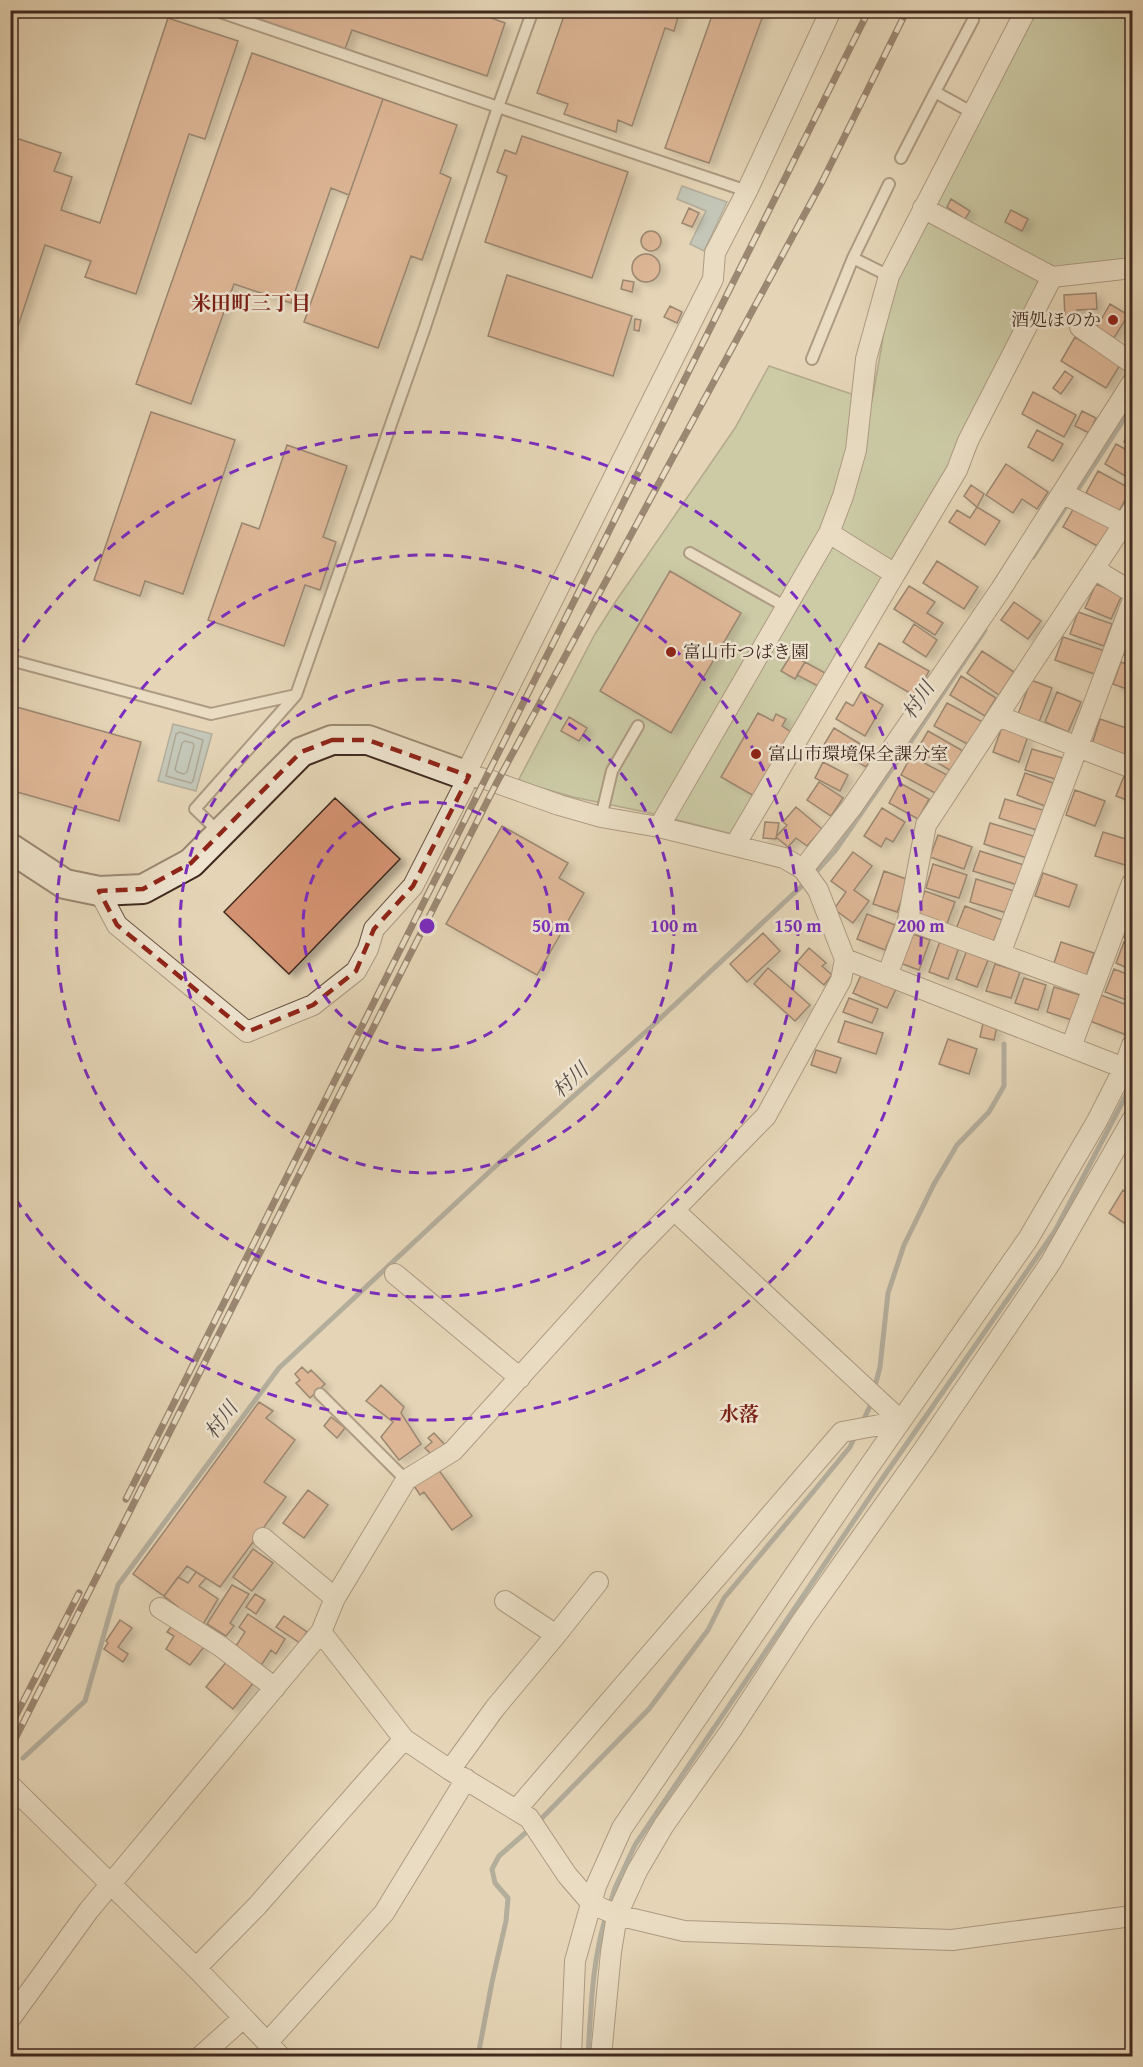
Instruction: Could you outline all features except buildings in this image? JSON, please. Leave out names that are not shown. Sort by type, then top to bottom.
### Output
[{"type":"street","points":[[99,891],[117,925],[247,1032],[313,1005],[356,971],[368,949],[374,929],[413,886],[713,279],[715,254],[747,191],[831,10]]},
{"type":"street","points":[[659,827],[829,533],[843,496],[856,450],[866,359],[889,276],[1026,10]]},
{"type":"street","points":[[923,208],[1052,277],[1132,269]]},
{"type":"street","points":[[735,845],[957,470],[968,441],[1052,277]]},
{"type":"street","points":[[1080,327],[1132,363]]},
{"type":"street","points":[[803,869],[852,807],[1001,589],[1132,383]]},
{"type":"street","points":[[887,976],[908,920],[926,825],[1094,569],[1130,521],[1062,493]]},
{"type":"street","points":[[829,533],[895,574]]},
{"type":"street","points":[[1094,569],[1132,592]]},
{"type":"street","points":[[1000,954],[1132,602]]},
{"type":"street","points":[[998,716],[1132,768]]},
{"type":"street","points":[[10,848],[65,884],[99,891],[143,889],[191,863],[301,752],[332,740],[368,740],[467,775],[486,779],[601,817],[659,827],[784,858],[803,869],[816,887],[845,959],[841,981],[766,1116],[632,1253],[453,1451],[406,1480],[335,1598],[321,1632],[89,1910],[10,2019]]},
{"type":"street","points":[[1071,1047],[1132,884]]},
{"type":"street","points":[[908,920],[1093,988]]},
{"type":"street","points":[[845,959],[1128,1070]]},
{"type":"street","points":[[572,2056],[575,1961],[596,1886],[622,1828],[1028,1239],[1128,1070],[1132,1045]]},
{"type":"street","points":[[601,2056],[610,1952],[617,1915],[637,1871],[664,1825],[731,1730],[802,1621],[893,1494],[1051,1262],[1132,1120]]},
{"type":"street","points":[[675,1211],[901,1421]]},
{"type":"street","points":[[395,1274],[520,1378]]},
{"type":"street","points":[[516,1810],[842,1431],[901,1421]]},
{"type":"street","points":[[263,1538],[335,1598]]},
{"type":"street","points":[[10,1785],[196,1968],[273,2050],[384,1913],[495,1708],[598,1582]]},
{"type":"street","points":[[505,1600],[556,1635]]},
{"type":"street","points":[[160,1608],[220,1646],[275,1688]]},
{"type":"street","points":[[321,1632],[404,1739],[529,1818],[567,1875],[592,1904],[617,1915],[684,1931],[952,1940],[1132,1916]]},
{"type":"street","points":[[196,1968],[265,1898],[404,1739]]},
{"type":"street","points":[[201,2056],[242,2019]]},
{"type":"lane","points":[[214,10],[747,191]]},
{"type":"lane","points":[[220,834],[195,809],[296,695],[533,10]]},
{"type":"lane","points":[[901,158],[973,20]]},
{"type":"lane","points":[[935,92],[973,113]]},
{"type":"lane","points":[[812,359],[834,298],[889,184]]},
{"type":"lane","points":[[853,258],[889,276]]},
{"type":"lane","points":[[690,553],[786,607]]},
{"type":"lane","points":[[10,660],[211,714],[296,695]]},
{"type":"lane","points":[[601,817],[612,771],[638,726]]},
{"type":"lane","points":[[320,1394],[406,1480]]},
{"type":"highlighted area","points":[[332,740],[368,740],[469,776],[413,886],[374,929],[356,971],[313,1005],[247,1032],[117,925],[99,891],[143,889],[191,863],[301,752]]},
{"type":"green space","points":[[1033,11],[1132,11],[1132,265],[1048,269],[976,418],[736,835],[650,813],[573,797],[518,781],[595,634],[735,428],[769,366],[872,401],[886,321],[901,267]]},
{"type":"water","points":[[682,186],[727,202],[704,251],[690,244],[706,211],[677,199]]},
{"type":"water","points":[[173,724],[212,734],[196,791],[158,781]]},
{"type":"waterway","name":"村川","points":[[1074,495],[1132,407]]},
{"type":"waterway","name":"村川","points":[[1033,557],[1069,502]]},
{"type":"waterway","name":"村川","points":[[813,875],[835,851],[985,630]]},
{"type":"waterway","name":"村川","points":[[23,1758],[85,1701],[118,1585],[279,1368],[806,882]]},
{"type":"waterway","points":[[874,1390],[880,1367],[888,1293],[904,1245],[934,1184],[957,1145],[989,1112],[1004,1086],[1004,1044]]},
{"type":"waterway","points":[[609,1907],[615,1888],[635,1845],[880,1482],[1055,1231],[1132,1084]]},
{"type":"waterway","points":[[862,1423],[872,1402]]},
{"type":"waterway","points":[[538,1822],[649,1709],[708,1630],[724,1598],[850,1447],[856,1434]]},
{"type":"waterway","points":[[478,2056],[506,1921],[508,1898],[495,1883],[492,1869],[499,1856],[531,1828]]},
{"type":"waterway","points":[[588,2056],[595,1968],[606,1916]]},
{"type":"railway","points":[[126,1499],[869,10]]},
{"type":"railway","points":[[10,1749],[496,784],[822,182],[907,10]]},
{"type":"railway","points":[[10,1727],[79,1593]]},
{"type":"place","name":"酒処ほのか","points":[[1113,320]]},
{"type":"place","name":"富山市つばき園","points":[[671,652]]},
{"type":"place","name":"富山市環境保全課分室","points":[[756,754]]},
{"type":"district","name":"米田町三丁目","points":[[251,303]]},
{"type":"district","name":"水落","points":[[739,1414]]}]
